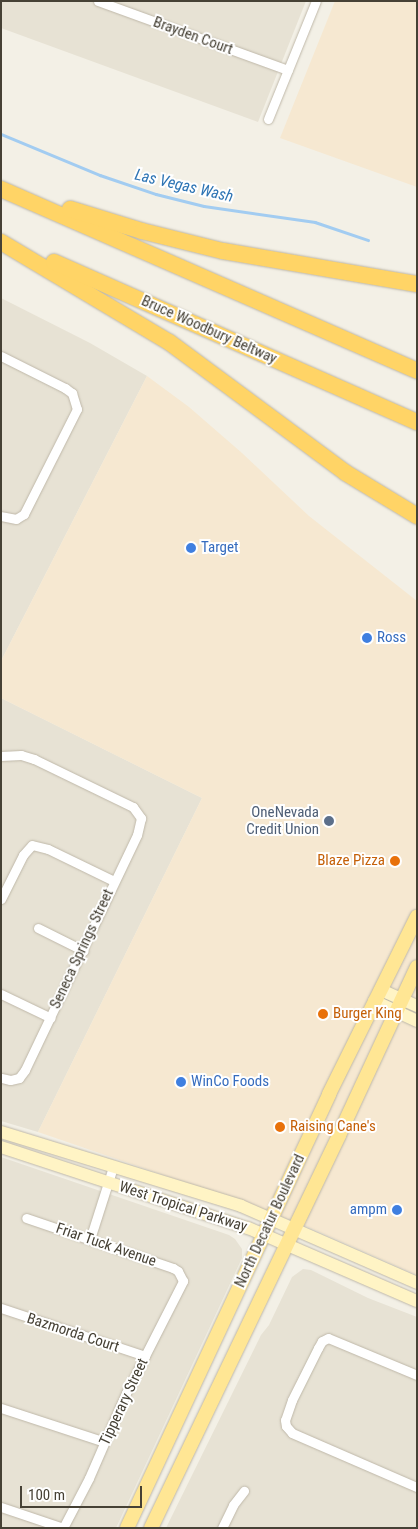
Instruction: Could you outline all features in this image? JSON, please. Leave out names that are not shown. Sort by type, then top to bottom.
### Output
[{"type":"highway","points":[[1,188],[94,217],[188,243],[269,260],[417,284]]},
{"type":"highway","points":[[1,188],[417,371]]},
{"type":"highway","points":[[1,240],[169,342],[346,474],[417,516]]},
{"type":"highway","name":"Bruce Woodbury Beltway","points":[[1,240],[417,422]]},
{"type":"main road","name":"North Decatur Boulevard","points":[[127,1528],[272,1218],[417,917]]},
{"type":"main road","name":"North Decatur Boulevard","points":[[151,1528],[417,967]]},
{"type":"main road","points":[[378,996],[399,1006],[417,1021]]},
{"type":"main road","points":[[399,1006],[417,1006]]},
{"type":"main road","name":"West Tropical Parkway","points":[[1,1132],[241,1206],[417,1283]]},
{"type":"main road","points":[[3,1148],[13,1147],[37,1151],[49,1147]]},
{"type":"main road","name":"West Tropical Parkway","points":[[3,1148],[264,1235],[417,1301]]},
{"type":"street","name":"Brayden Court","points":[[98,1],[288,70]]},
{"type":"street","points":[[268,119],[316,1]]},
{"type":"street","points":[[1,356],[65,388],[76,401],[74,416],[24,514],[16,519],[1,516]]},
{"type":"street","name":"Seneca Springs Street","points":[[1,756],[21,755],[34,759],[133,807],[141,818],[137,835],[89,932],[84,951],[25,1070],[19,1078],[10,1080],[1,1078]]},
{"type":"street","points":[[1,899],[23,855],[32,845],[48,850],[114,881]]},
{"type":"street","points":[[38,928],[84,951]]},
{"type":"street","points":[[1,994],[51,1018]]},
{"type":"street","points":[[90,1239],[113,1167]]},
{"type":"street","name":"Friar Tuck Avenue","points":[[26,1218],[173,1268],[182,1277]]},
{"type":"street","name":"Tipperary Street","points":[[63,1528],[89,1478],[144,1356],[180,1288],[182,1277]]},
{"type":"street","name":"Bazmorda Court","points":[[1,1308],[144,1356]]},
{"type":"street","points":[[417,1375],[328,1338],[322,1341],[318,1348],[292,1400],[285,1420],[286,1426],[292,1432],[417,1487]]},
{"type":"street","points":[[1,1408],[105,1442]]},
{"type":"street","points":[[222,1528],[233,1505],[244,1491]]},
{"type":"street","points":[[1,1507],[63,1528]]},
{"type":"shaded area","points":[[1,1],[306,1],[258,122],[1,28]]},
{"type":"shaded area","points":[[335,1],[417,1],[417,187],[280,138]]},
{"type":"shaded area","points":[[1,298],[90,343],[147,376],[1,661]]},
{"type":"shaded area","points":[[147,376],[189,407],[242,453],[309,516],[417,601],[417,1275],[301,1224],[251,1205],[38,1132],[202,798],[1,698],[1,661]]},
{"type":"shaded area","points":[[1,698],[202,798],[38,1132],[1,1121]]},
{"type":"shaded area","points":[[1,1157],[229,1235],[235,1239],[242,1249],[242,1258],[116,1528],[1,1528]]},
{"type":"shaded area","points":[[303,1269],[311,1270],[368,1298],[417,1317],[417,1528],[166,1528],[261,1335],[269,1325],[292,1277]]},
{"type":"waterway","name":"Las Vegas Wash","points":[[1,134],[100,175],[156,194],[204,206],[315,222],[368,240]]},
{"type":"place","name":"Target","points":[[191,548]]},
{"type":"place","name":"Ross","points":[[367,638]]},
{"type":"place","name":"OneNevada Credit Union","points":[[329,821]]},
{"type":"place","name":"Blaze Pizza","points":[[395,861]]},
{"type":"place","name":"Burger King","points":[[323,1014]]},
{"type":"place","name":"WinCo Foods","points":[[181,1082]]},
{"type":"place","name":"Raising Cane's","points":[[280,1127]]},
{"type":"place","name":"ampm","points":[[397,1210]]}]
